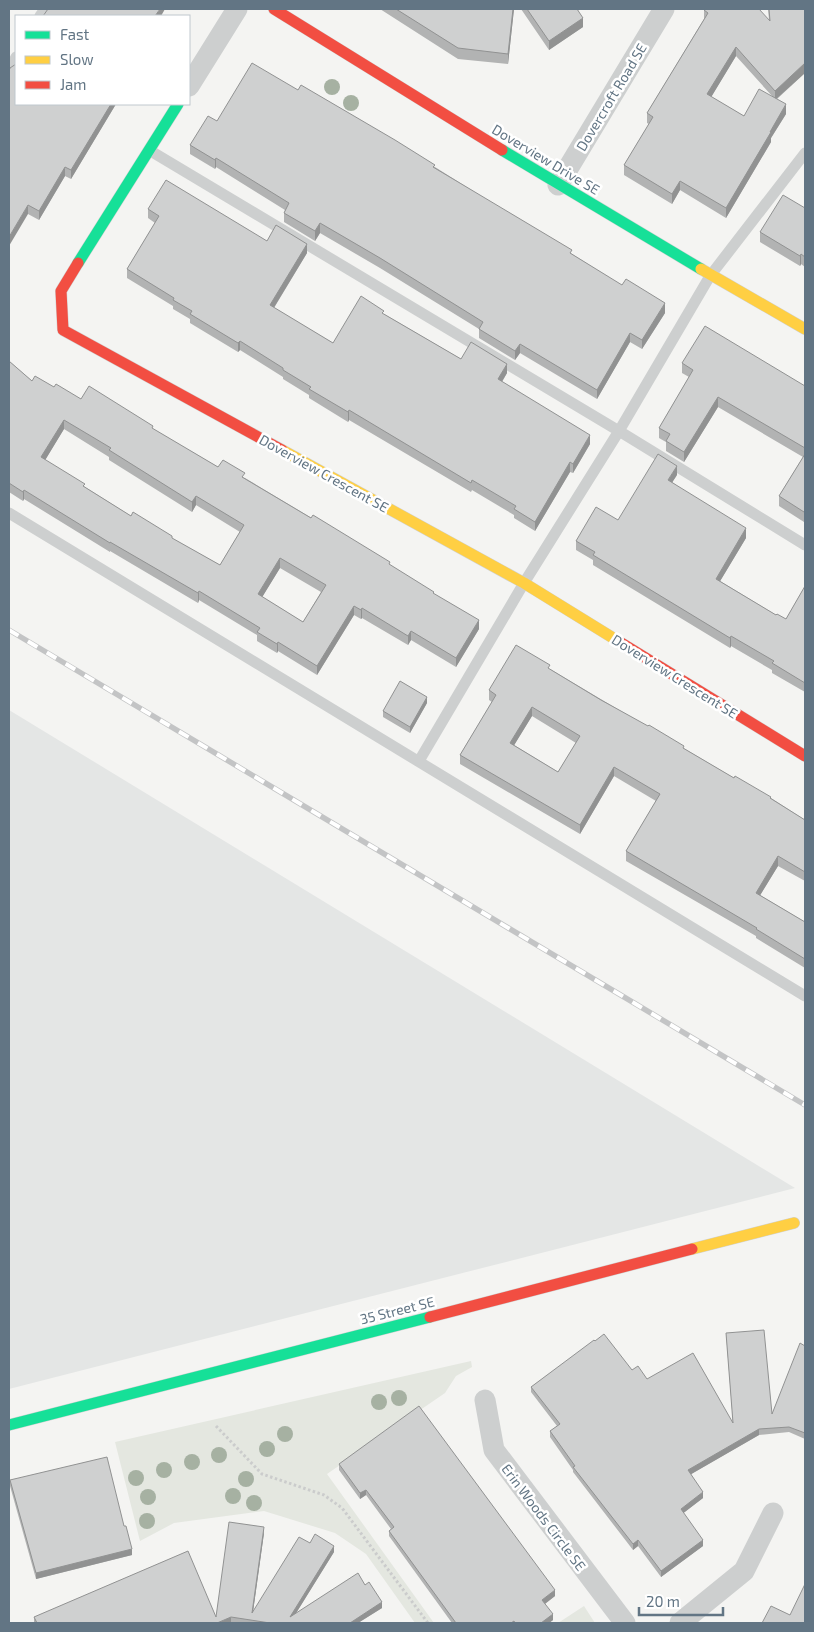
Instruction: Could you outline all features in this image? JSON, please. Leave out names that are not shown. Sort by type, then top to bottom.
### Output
[{"type":"street","points":[[190,84],[237,9]]},
{"type":"street","name":"Doverview Drive SE","points":[[274,9],[558,185],[710,276],[805,329]]},
{"type":"street","name":"Dovercroft Road SE","points":[[558,185],[664,9]]},
{"type":"street","name":"Doverview Crescent SE","points":[[177,105],[61,291],[63,330],[524,583],[805,756]]},
{"type":"street","name":"35 Street SE","points":[[9,1425],[794,1223]]},
{"type":"street","name":"Erin Woods Circle SE","points":[[485,1400],[494,1450],[626,1623]]},
{"type":"street","points":[[680,1623],[744,1571],[773,1513]]},
{"type":"lane","points":[[9,70],[15,59]]},
{"type":"lane","points":[[149,150],[619,431],[805,546]]},
{"type":"lane","points":[[419,761],[524,583],[619,431],[710,276],[805,153]]},
{"type":"lane","points":[[9,513],[805,996]]},
{"type":"path","points":[[216,1426],[262,1474],[324,1495],[342,1508],[428,1623]]},
{"type":"shaded area","points":[[9,710],[795,1188],[9,1389]]},
{"type":"shaded area","points":[[471,1361],[472,1367],[456,1376],[445,1393],[327,1474],[434,1623],[415,1623],[366,1554],[335,1533],[264,1511],[174,1523],[140,1541],[115,1442]]},
{"type":"shaded area","points":[[584,1606],[595,1623],[558,1623]]},
{"type":"building","points":[[48,9],[160,9],[156,15],[44,15]]},
{"type":"building","points":[[396,9],[513,9],[508,54],[458,48]]},
{"type":"building","points":[[527,9],[577,9],[583,18],[549,41]]},
{"type":"building","points":[[759,9],[770,21],[769,9],[805,9],[805,63],[775,91],[736,47],[707,94],[744,116],[759,89],[786,104],[726,208],[680,181],[672,194],[624,165],[653,117],[647,113],[708,13],[704,10]]},
{"type":"building","points":[[252,63],[298,90],[301,85],[395,140],[435,165],[433,167],[572,250],[570,253],[622,285],[626,279],[665,303],[642,340],[630,333],[597,390],[520,344],[515,351],[479,329],[483,322],[320,223],[315,231],[284,213],[289,203],[216,158],[215,160],[190,145],[208,116],[217,121]]},
{"type":"building","points":[[15,65],[15,105],[110,105],[71,170],[65,167],[39,211],[28,205],[9,237],[9,71]]},
{"type":"building","points":[[166,180],[267,241],[276,225],[307,244],[270,305],[333,343],[361,296],[384,311],[382,313],[461,359],[471,342],[507,364],[498,379],[590,435],[573,464],[570,462],[535,522],[514,509],[516,506],[472,480],[471,483],[349,410],[348,412],[309,389],[311,387],[283,370],[283,368],[240,341],[238,343],[190,314],[192,311],[173,300],[174,298],[127,269],[159,216],[148,209]]},
{"type":"building","points":[[783,195],[805,208],[805,257],[801,254],[800,256],[760,232]]},
{"type":"building","points":[[705,326],[805,386],[805,448],[718,397],[684,452],[666,441],[670,434],[659,428],[693,370],[682,363]]},
{"type":"building","points":[[9,361],[32,381],[35,376],[54,387],[56,384],[81,399],[89,386],[153,426],[152,428],[218,467],[223,460],[245,473],[242,477],[311,518],[313,515],[390,562],[389,564],[433,593],[479,620],[456,658],[411,631],[408,636],[362,608],[361,610],[354,606],[317,666],[278,642],[277,644],[257,632],[260,628],[199,591],[198,593],[110,543],[24,490],[23,492],[9,483]],"holes":[[[64,420],[111,448],[109,450],[192,502],[196,496],[244,525],[220,565],[172,538],[172,536],[133,512],[131,516],[83,486],[85,484],[41,457]],[[280,558],[326,585],[303,622],[258,594]]]},
{"type":"building","points":[[658,454],[677,466],[668,480],[746,528],[716,579],[786,619],[805,586],[805,683],[772,663],[774,661],[731,636],[730,638],[593,555],[595,552],[576,541],[596,507],[618,520]]},
{"type":"building","points":[[805,454],[805,510],[804,512],[779,496]]},
{"type":"building","points":[[516,645],[550,665],[548,668],[601,700],[649,725],[684,746],[683,748],[734,778],[735,776],[771,797],[805,820],[805,872],[778,856],[756,893],[805,922],[805,959],[757,928],[626,851],[660,794],[614,767],[580,825],[460,755],[496,695],[489,690]],"holes":[[[532,707],[580,736],[558,772],[510,743]]]},
{"type":"building","points":[[400,681],[427,697],[410,727],[383,711]]},
{"type":"building","points":[[764,1330],[772,1414],[800,1343],[805,1346],[805,1433],[789,1427],[759,1429],[688,1470],[703,1492],[681,1509],[703,1540],[661,1571],[638,1540],[633,1544],[573,1467],[575,1466],[550,1431],[560,1424],[531,1387],[604,1334],[632,1370],[638,1366],[647,1379],[693,1353],[733,1423],[726,1333]]},
{"type":"building","points":[[419,1406],[555,1590],[542,1600],[553,1614],[541,1623],[515,1623],[514,1621],[511,1623],[456,1623],[389,1531],[394,1527],[366,1490],[360,1493],[339,1464]]},
{"type":"building","points":[[107,1457],[124,1526],[126,1526],[132,1549],[36,1573],[10,1480]]},
{"type":"building","points":[[229,1522],[264,1527],[252,1613],[299,1537],[310,1543],[315,1534],[334,1546],[290,1617],[358,1573],[365,1585],[369,1582],[382,1602],[350,1623],[270,1623],[231,1617],[217,1623],[37,1623],[34,1617],[188,1551],[216,1617]]},
{"type":"building","points":[[805,1584],[805,1623],[762,1623],[771,1606],[790,1615]]},
{"type":"railway","points":[[9,630],[805,1105]]},
{"type":"traffic: fast","points":[[78,263],[177,105]]},
{"type":"traffic: fast","points":[[502,150],[701,269]]},
{"type":"traffic: fast","points":[[9,1425],[430,1317]]},
{"type":"traffic: slow","points":[[701,269],[805,329]]},
{"type":"traffic: slow","points":[[282,450],[524,583],[618,641]]},
{"type":"traffic: slow","points":[[692,1249],[794,1223]]},
{"type":"traffic: jam","points":[[274,9],[502,150]]},
{"type":"traffic: jam","points":[[78,263],[61,291],[63,330],[282,450]]},
{"type":"traffic: jam","points":[[618,641],[805,756]]},
{"type":"traffic: jam","points":[[430,1317],[692,1249]]}]
